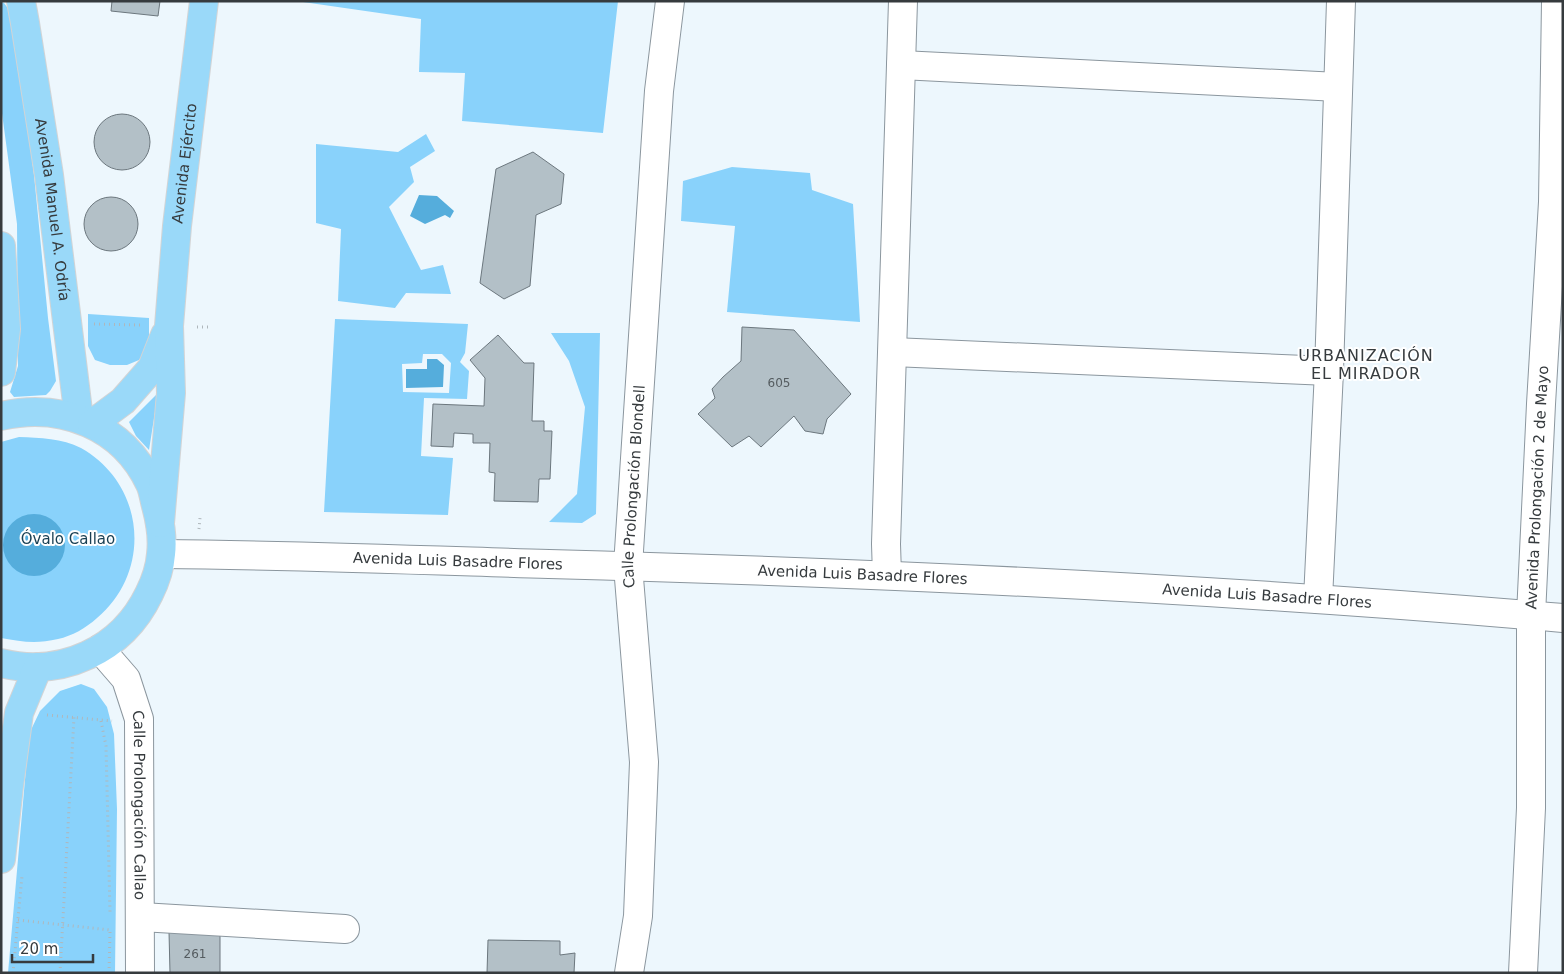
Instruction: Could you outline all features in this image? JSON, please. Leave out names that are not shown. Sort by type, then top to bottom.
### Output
[{"type":"main road","name":"Avenida Manuel A. Odría","points":[[20,1],[49,175],[67,324],[86,422]]},
{"type":"main road","name":"Avenida Ejército","points":[[160,522],[171,393],[169,326],[177,226],[204,1]]},
{"type":"main road","points":[[1,246],[6,330],[1,372]]},
{"type":"main road","name":"Avenida Ejército","points":[[86,422],[123,401],[152,368],[169,326]]},
{"type":"main road","points":[[1,416],[17,412],[59,413],[86,422],[109,434],[136,460],[150,485],[160,522],[162,554],[155,582],[142,608],[123,631],[100,649],[81,659],[60,665],[16,667],[1,663]]},
{"type":"main road","points":[[1,859],[8,786],[19,713],[38,667]]},
{"type":"street","name":"Calle Prolongación Blondell","points":[[629,973],[638,916],[644,762],[628,566],[659,92],[670,1]]},
{"type":"street","points":[[887,575],[903,1]]},
{"type":"street","points":[[1318,599],[1329,371],[1341,1]]},
{"type":"street","name":"Avenida Prolongación 2 de Mayo","points":[[1523,973],[1531,808],[1532,615],[1541,404],[1553,202],[1556,1]]},
{"type":"street","points":[[902,65],[1338,87]]},
{"type":"street","points":[[893,352],[1329,371]]},
{"type":"street","name":"Avenida Luis Basadre Flores","points":[[162,554],[887,575],[1318,599],[1563,618]]},
{"type":"street","name":"Calle Prolongación Callao","points":[[100,649],[126,679],[139,719],[140,973]]},
{"type":"street","points":[[141,917],[345,929]]},
{"type":"path","points":[[67,324],[208,327]]},
{"type":"path","points":[[22,706],[46,715],[101,721],[139,719]]},
{"type":"path","points":[[60,973],[74,718]]},
{"type":"path","points":[[101,721],[106,746],[110,915]]},
{"type":"path","points":[[18,920],[110,930]]},
{"type":"path","points":[[109,973],[110,922]]},
{"type":"green space","points":[[296,1],[618,1],[603,133],[462,121],[465,73],[419,72],[421,19]]},
{"type":"green space","points":[[1,2],[4,3],[13,15],[34,175],[56,381],[46,395],[14,397],[10,392],[18,366],[17,224],[1,106]]},
{"type":"green space","points":[[426,134],[435,151],[410,167],[414,182],[389,207],[421,270],[443,265],[451,294],[406,293],[395,308],[338,301],[341,229],[316,223],[316,144],[398,152]]},
{"type":"green space","points":[[732,167],[810,173],[812,190],[853,204],[860,322],[727,312],[735,226],[681,221],[683,181]]},
{"type":"green space","points":[[88,314],[149,318],[149,346],[139,360],[127,365],[110,365],[95,360],[88,346]]},
{"type":"green space","points":[[335,319],[468,324],[465,353],[460,362],[469,371],[467,399],[424,398],[421,456],[453,458],[448,515],[324,512]],"holes":[[[423,354],[442,354],[451,363],[449,393],[403,392],[402,364],[422,363]]]},
{"type":"green space","points":[[551,333],[600,333],[596,514],[582,523],[549,522],[577,494],[585,407],[569,361]]},
{"type":"green space","points":[[158,393],[149,450],[136,436],[129,422]]},
{"type":"green space","name":"Óvalo Callao","points":[[19,437],[66,442],[81,448],[102,464],[118,483],[129,505],[134,529],[133,553],[127,577],[115,599],[97,618],[84,628],[63,638],[43,642],[16,641],[1,638],[1,442]]},
{"type":"green space","points":[[81,684],[94,689],[107,707],[114,734],[117,809],[115,973],[8,973],[29,734],[40,711],[60,691]]},
{"type":"shaded area","points":[[419,195],[437,196],[454,211],[450,218],[445,215],[425,224],[410,216]]},
{"type":"shaded area","points":[[427,359],[437,359],[444,365],[443,387],[406,388],[406,369],[427,369]]},
{"type":"shaded area","points":[[34,514],[46,516],[56,523],[63,533],[65,545],[63,557],[56,567],[46,574],[34,576],[22,574],[12,567],[5,557],[3,545],[5,533],[12,523],[22,516]]},
{"type":"building","points":[[112,1],[160,1],[158,16],[111,11]]},
{"type":"building","points":[[122,114],[133,116],[142,122],[148,131],[150,142],[148,153],[142,162],[133,168],[122,170],[111,168],[102,162],[96,153],[94,142],[96,131],[102,122],[111,116]]},
{"type":"building","points":[[533,152],[564,174],[561,204],[536,215],[530,286],[504,299],[480,283],[496,169]]},
{"type":"building","points":[[106,197],[116,197],[126,201],[134,209],[138,224],[134,239],[126,247],[116,251],[106,251],[96,247],[88,239],[84,229],[84,219],[88,209],[96,201]]},
{"type":"building","points":[[742,327],[794,330],[851,394],[827,419],[823,434],[805,431],[794,416],[761,447],[749,436],[732,447],[698,414],[715,398],[712,389],[741,361]]},
{"type":"building","points":[[498,335],[524,363],[534,363],[532,421],[544,421],[544,431],[552,431],[550,479],[539,479],[538,502],[494,501],[495,473],[489,472],[490,443],[473,443],[473,434],[454,433],[453,447],[431,446],[433,404],[484,406],[485,378],[470,360]]},
{"type":"building","points":[[169,932],[220,935],[220,973],[170,973]]},
{"type":"building","points":[[488,940],[560,941],[560,955],[575,953],[574,973],[487,973]]},
{"type":"district","name":"URBANIZACIÓN EL MIRADOR","points":[[1366,364]]}]
